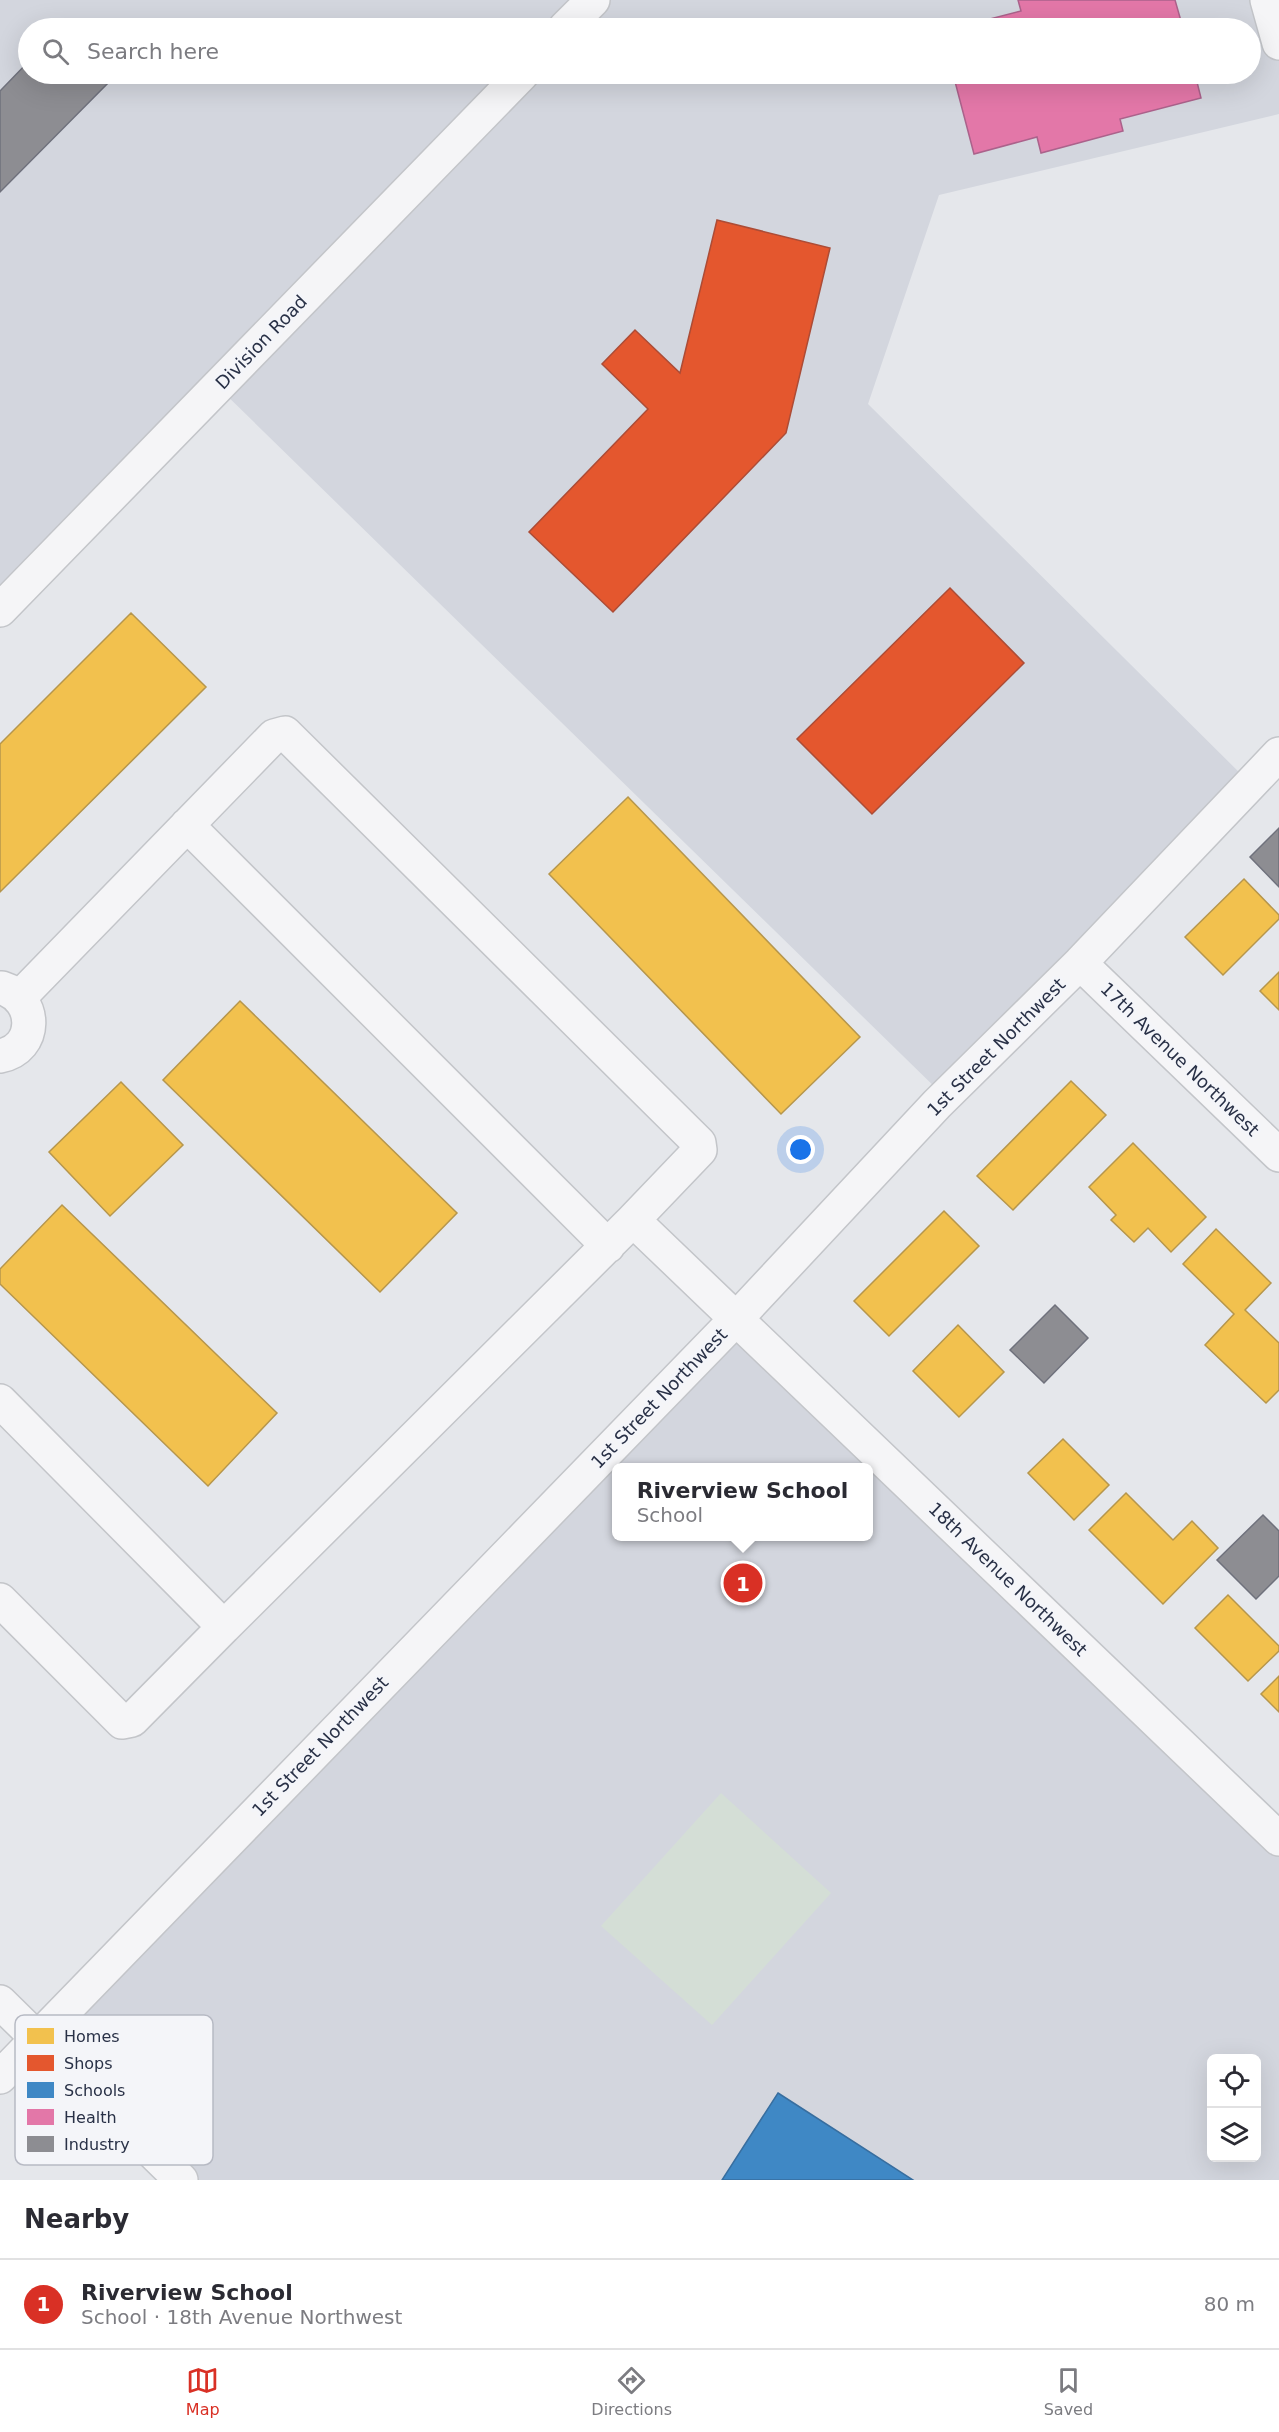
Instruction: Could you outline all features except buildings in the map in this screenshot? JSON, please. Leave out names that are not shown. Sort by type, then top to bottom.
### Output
[{"type":"street","points":[[575,18],[593,0]]},
{"type":"street","points":[[1267,0],[1279,43]]},
{"type":"street","name":"Division Road","points":[[0,610],[512,84]]},
{"type":"street","points":[[0,1056],[18,1049],[29,1029],[30,1018],[26,1007],[10,993],[187,825],[274,736],[285,734],[699,1143],[700,1150],[633,1220],[132,1720],[122,1722],[0,1600]]},
{"type":"street","name":"1st Street Northwest","points":[[58,2015],[736,1319],[937,1104],[1274,769]]},
{"type":"street","points":[[187,825],[608,1245]]},
{"type":"street","name":"17th Avenue Northwest","points":[[1080,963],[1279,1155]]},
{"type":"street","name":"18th Avenue Northwest","points":[[633,1220],[1279,1839]]},
{"type":"street","points":[[0,1401],[224,1626]]},
{"type":"street","points":[[0,2002],[15,2017]]},
{"type":"street","name":"1st Street Northwest","points":[[0,2077],[15,2061]]},
{"type":"street","points":[[166,2165],[181,2180]]},
{"type":"shaded area","points":[[0,0],[1279,0],[1279,114],[939,195],[868,404],[1251,784],[945,1097],[218,387],[0,610]]},
{"type":"shaded area","points":[[736,1319],[1279,1848],[1279,2180],[181,2180],[166,2165],[213,2165],[213,2015],[59,2015]]},
{"type":"shaded area","points":[[721,1793],[831,1893],[712,2025],[601,1926]]},
{"type":"place","name":"Riverview School","points":[[743,1583]]}]
